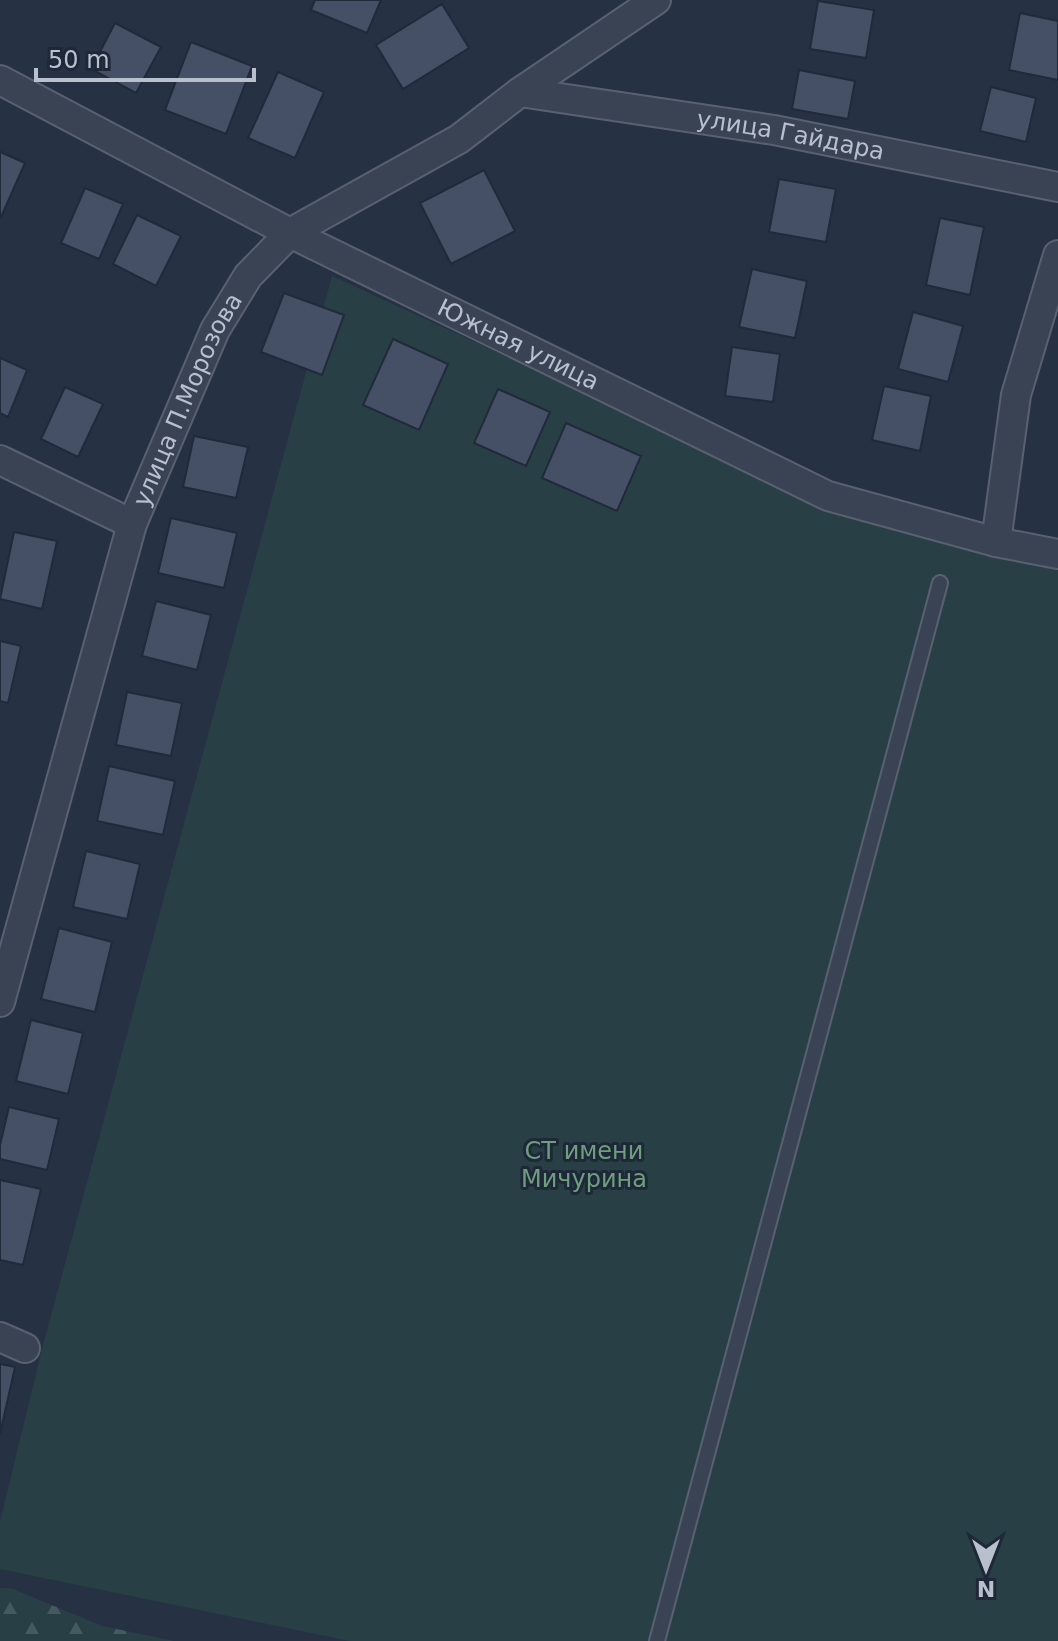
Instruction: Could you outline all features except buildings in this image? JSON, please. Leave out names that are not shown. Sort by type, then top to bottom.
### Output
[{"type":"street","name":"улица П.Морозова","points":[[0,1002],[132,524],[215,330],[248,276],[290,233],[459,139],[520,92],[656,0]]},
{"type":"street","name":"Южная улица","points":[[0,80],[290,233],[828,496],[996,542],[1058,554]]},
{"type":"street","name":"улица Гайдара","points":[[520,92],[774,130],[1058,187]]},
{"type":"street","points":[[996,542],[1016,395],[1058,255]]},
{"type":"street","points":[[0,460],[132,524]]},
{"type":"lane","points":[[657,1641],[940,583]]},
{"type":"green space","name":"СТ имени Мичурина","points":[[332,276],[845,512],[1058,555],[1058,1641],[350,1641],[0,1569],[0,1522],[42,1349]]},
{"type":"green space","points":[[0,1588],[13,1589],[102,1626],[174,1641],[0,1641]]}]
